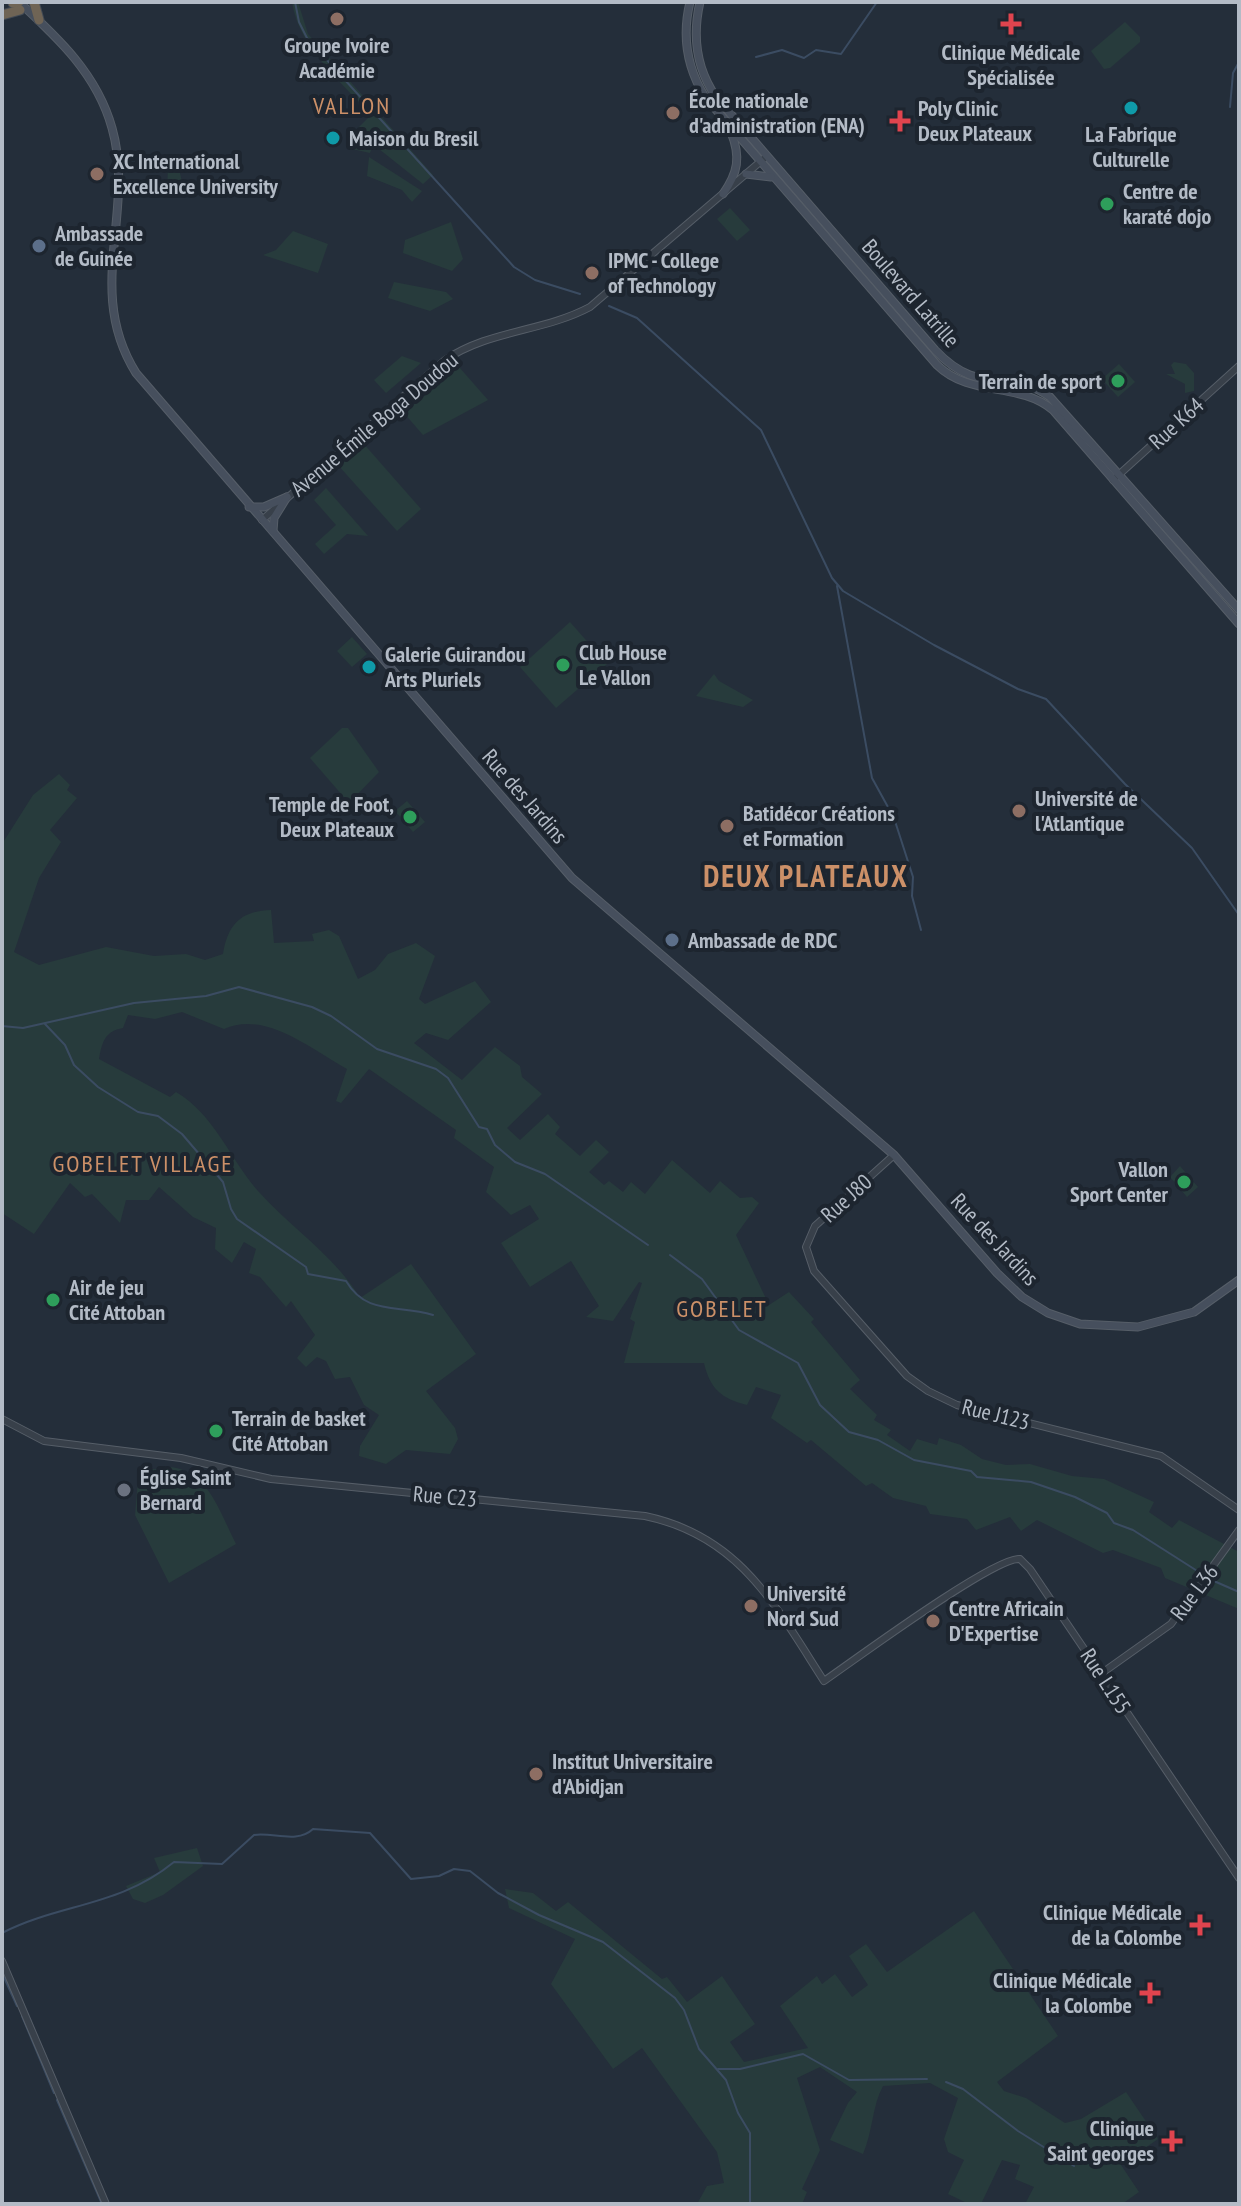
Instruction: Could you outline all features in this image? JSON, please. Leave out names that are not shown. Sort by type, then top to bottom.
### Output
[{"type":"highway","points":[[34,2],[39,20]]},
{"type":"highway","points":[[2,15],[17,4]]},
{"type":"main road","points":[[690,2],[686,32],[690,64],[705,97],[760,162]]},
{"type":"main road","name":"Boulevard Latrille","points":[[700,2],[696,47],[705,78],[716,97],[767,156],[950,366],[974,379],[1023,384],[1044,392],[1239,624]]},
{"type":"main road","name":"Rue des Jardins","points":[[17,4],[47,30]]},
{"type":"main road","name":"Rue des Jardins","points":[[17,4],[84,68],[113,129],[118,175],[110,292],[122,347],[141,381],[572,878],[894,1155],[1010,1287],[1035,1305],[1064,1319],[1112,1328],[1151,1326],[1194,1312],[1239,1280]]},
{"type":"main road","points":[[723,194],[734,178],[738,162],[729,127]]},
{"type":"main road","name":"Boulevard Latrille","points":[[760,162],[944,372],[972,387],[1021,393],[1053,410],[1239,610]]},
{"type":"main road","points":[[746,174],[763,174],[774,179]]},
{"type":"main road","points":[[249,507],[264,507],[287,497]]},
{"type":"main road","points":[[273,533],[274,518],[287,497]]},
{"type":"street","name":"Avenue Émile Boga Doudou","points":[[262,520],[445,360],[475,342],[562,321],[590,307],[767,156]]},
{"type":"street","name":"Rue K64","points":[[1117,477],[1239,366]]},
{"type":"street","name":"Rue J80","points":[[806,1247],[815,1226],[894,1155]]},
{"type":"street","name":"Rue J123","points":[[806,1247],[814,1271],[907,1376],[928,1391],[957,1405],[1161,1456],[1239,1510]]},
{"type":"street","name":"Rue C23","points":[[2,1419],[44,1441],[181,1458],[271,1479],[645,1516],[676,1523],[714,1542],[744,1567],[824,1681]]},
{"type":"street","name":"Rue L36","points":[[1102,1673],[1171,1624],[1239,1530]]},
{"type":"street","name":"Rue L155","points":[[824,1681],[958,1590],[1014,1558],[1029,1567],[1239,1878]]},
{"type":"street","points":[[2,1961],[106,2204]]},
{"type":"green space","points":[[292,2],[298,2],[308,34],[433,175],[423,184],[379,149],[372,147],[370,153],[352,149],[353,133],[371,115],[312,49],[296,19]]},
{"type":"green space","points":[[1125,22],[1140,37],[1140,42],[1110,68],[1104,69],[1091,51]]},
{"type":"green space","points":[[369,157],[422,191],[412,202],[402,190],[367,176]]},
{"type":"green space","points":[[168,165],[180,173],[185,196],[167,195]]},
{"type":"green space","points":[[730,208],[750,230],[737,241],[717,219]]},
{"type":"green space","points":[[451,222],[463,259],[452,271],[403,253],[405,240]]},
{"type":"green space","points":[[293,231],[328,244],[318,273],[263,255],[276,250]]},
{"type":"green space","points":[[394,282],[446,292],[453,299],[430,311],[388,298]]},
{"type":"green space","points":[[402,356],[421,363],[386,393],[374,380]]},
{"type":"green space","points":[[1174,362],[1186,364],[1194,373],[1194,391],[1185,393],[1185,384],[1166,374],[1175,374],[1171,365]]},
{"type":"green space","name":"Terrain de sport","points":[[1119,364],[1135,382],[1118,397],[1102,379]]},
{"type":"green space","points":[[459,367],[488,400],[423,435],[404,413]]},
{"type":"green space","points":[[363,443],[421,509],[397,531],[338,465]]},
{"type":"green space","points":[[326,488],[368,536],[347,534],[324,554],[315,544],[336,525],[314,500]]},
{"type":"green space","name":"Club House Le Vallon","points":[[570,622],[607,664],[556,708],[520,667]]},
{"type":"green space","points":[[352,637],[367,654],[352,667],[337,651]]},
{"type":"green space","points":[[714,674],[719,681],[753,700],[743,707],[696,696]]},
{"type":"green space","points":[[342,728],[348,728],[379,772],[349,803],[310,758]]},
{"type":"green space","points":[[59,774],[70,785],[67,790],[77,798],[50,830],[61,842],[39,878],[14,952],[39,965],[106,947],[154,956],[186,954],[205,960],[223,954],[232,927],[244,916],[271,910],[274,943],[314,941],[312,934],[329,930],[339,936],[358,979],[375,970],[388,954],[416,943],[435,956],[419,999],[425,1004],[475,981],[491,1002],[448,1040],[426,1033],[414,1043],[462,1080],[495,1047],[520,1066],[522,1077],[542,1094],[507,1128],[520,1140],[548,1114],[560,1127],[555,1134],[580,1156],[596,1140],[609,1152],[589,1172],[604,1185],[609,1181],[623,1192],[631,1182],[645,1194],[672,1160],[710,1193],[720,1181],[740,1198],[752,1197],[759,1203],[736,1235],[769,1305],[789,1292],[814,1319],[811,1322],[860,1380],[850,1389],[877,1415],[874,1420],[891,1430],[887,1435],[910,1451],[917,1439],[937,1445],[939,1438],[961,1445],[982,1459],[1006,1465],[1030,1464],[1072,1476],[1104,1479],[1154,1502],[1149,1512],[1172,1528],[1179,1520],[1239,1552],[1239,1609],[1165,1578],[1161,1568],[1113,1550],[1103,1553],[1037,1520],[1021,1531],[1010,1517],[976,1530],[967,1519],[930,1514],[926,1506],[893,1498],[872,1483],[866,1486],[811,1440],[807,1443],[771,1418],[781,1395],[756,1387],[747,1405],[731,1400],[718,1392],[704,1363],[624,1363],[635,1322],[630,1319],[642,1283],[639,1282],[613,1321],[586,1317],[599,1306],[571,1261],[530,1287],[501,1243],[539,1219],[530,1205],[511,1215],[486,1192],[494,1167],[454,1138],[456,1130],[369,1069],[341,1103],[336,1101],[347,1069],[271,1028],[240,1024],[224,1029],[182,1012],[155,1019],[128,1015],[123,1028],[105,1038],[99,1059],[170,1097],[176,1092],[189,1101],[211,1125],[258,1191],[325,1255],[360,1298],[411,1264],[476,1354],[426,1391],[455,1428],[458,1439],[450,1454],[406,1450],[386,1464],[359,1456],[360,1446],[379,1415],[364,1405],[350,1377],[335,1379],[326,1361],[317,1357],[306,1367],[297,1358],[315,1335],[291,1301],[286,1307],[260,1277],[249,1273],[256,1249],[244,1242],[232,1263],[215,1249],[216,1228],[193,1217],[159,1187],[149,1200],[126,1200],[120,1223],[92,1194],[85,1197],[70,1183],[34,1234],[2,1213],[2,844],[33,795]]},
{"type":"green space","name":"Temple de Foot, Deux Plateaux","points":[[407,801],[425,822],[413,832],[395,811]]},
{"type":"green space","name":"Vallon Sport Center","points":[[1180,1166],[1198,1187],[1187,1197],[1170,1177]]},
{"type":"green space","points":[[171,1467],[184,1470],[204,1485],[236,1544],[169,1583],[135,1515],[139,1468],[165,1470]]},
{"type":"green space","points":[[197,1848],[203,1866],[163,1895],[145,1903],[133,1899],[126,1886],[160,1872],[154,1858]]},
{"type":"green space","points":[[505,1889],[533,1893],[556,1911],[568,1902],[662,1979],[667,1977],[687,2002],[722,1976],[755,2024],[730,2042],[744,2062],[808,2048],[780,2006],[817,1976],[822,1984],[835,1974],[852,1997],[868,1985],[849,1956],[866,1944],[887,1972],[974,1911],[1058,2036],[997,2082],[1004,2091],[1026,2098],[1065,2123],[1081,2119],[1126,2092],[1158,2139],[1121,2165],[1139,2192],[1122,2204],[1025,2204],[1034,2187],[1015,2179],[1020,2165],[1002,2160],[981,2204],[969,2204],[948,2194],[964,2160],[948,2152],[944,2139],[958,2098],[930,2083],[883,2086],[863,2154],[830,2140],[848,2103],[857,2092],[820,2067],[797,2078],[820,2150],[802,2189],[807,2192],[802,2204],[697,2204],[707,2186],[724,2183],[717,2152],[642,2048],[613,2069],[551,1984],[575,1939],[509,1908]]},
{"type":"waterway","points":[[295,2],[299,22],[307,38],[514,267],[535,280],[580,294]]},
{"type":"waterway","points":[[756,57],[782,50],[804,58],[816,50],[841,54],[877,2]]},
{"type":"waterway","points":[[1230,107],[1233,73],[1239,62]]},
{"type":"waterway","points":[[609,306],[637,318],[761,430],[832,578],[843,591],[934,645],[1018,689],[1046,699],[1125,784],[1192,848],[1239,915]]},
{"type":"waterway","points":[[837,586],[872,778],[894,818],[913,877],[912,896],[921,930]]},
{"type":"waterway","points":[[2,1026],[23,1028],[134,1003],[206,996],[239,987],[312,1007],[331,1016],[377,1049],[436,1069],[448,1078],[479,1127],[487,1129],[495,1145],[515,1162],[545,1174],[648,1245]]},
{"type":"waterway","points":[[45,1024],[65,1045],[74,1065],[98,1087],[138,1112],[158,1116],[182,1134],[223,1182],[237,1219],[306,1267],[308,1274],[346,1281],[363,1300],[373,1304],[433,1315]]},
{"type":"waterway","points":[[670,1255],[702,1279],[739,1330],[798,1363],[820,1405],[849,1432],[878,1440],[914,1460],[971,1471],[977,1477],[1031,1482],[1075,1497],[1107,1513],[1114,1523],[1133,1530],[1202,1574]]},
{"type":"waterway","points":[[1207,1578],[1239,1592]]},
{"type":"waterway","points":[[2,1933],[132,1888],[174,1862],[222,1864],[254,1835],[292,1837],[313,1829],[370,1833],[411,1879],[439,1876],[454,1869],[470,1871],[498,1893],[539,1915],[603,1942],[675,1998],[684,2010],[699,2049],[726,2080],[738,2113],[750,2133],[750,2204]]},
{"type":"waterway","points":[[2,1973],[17,2006]]},
{"type":"waterway","points":[[22,2016],[54,2093]]},
{"type":"waterway","points":[[718,2069],[740,2069],[803,2054],[849,2080],[927,2079]]},
{"type":"waterway","points":[[946,2082],[963,2089],[1018,2131],[1074,2166]]},
{"type":"waterway","points":[[57,2100],[102,2204]]},
{"type":"place","name":"Groupe Ivoire Académie","points":[[337,19]]},
{"type":"place","name":"Clinique Médicale Spécialisée","points":[[1011,24]]},
{"type":"place","name":"La Fabrique Culturelle","points":[[1131,108]]},
{"type":"place","name":"École nationale d'administration (ENA)","points":[[673,113]]},
{"type":"place","name":"Poly Clinic Deux Plateaux","points":[[900,121]]},
{"type":"place","name":"Maison du Bresil","points":[[333,138]]},
{"type":"place","name":"XC International Excellence University","points":[[97,174]]},
{"type":"place","name":"Centre de karaté dojo","points":[[1107,204]]},
{"type":"place","name":"Ambassade de Guinée","points":[[39,246]]},
{"type":"place","name":"IPMC - College of Technology","points":[[592,273]]},
{"type":"place","name":"Terrain de sport","points":[[1118,381]]},
{"type":"place","name":"Club House Le Vallon","points":[[563,665]]},
{"type":"place","name":"Galerie Guirandou Arts Pluriels","points":[[369,667]]},
{"type":"place","name":"Université de l'Atlantique","points":[[1019,811]]},
{"type":"place","name":"Temple de Foot, Deux Plateaux","points":[[410,817]]},
{"type":"place","name":"Batidécor Créations et Formation","points":[[727,826]]},
{"type":"place","name":"Ambassade de RDC","points":[[672,940]]},
{"type":"place","name":"Vallon Sport Center","points":[[1184,1182]]},
{"type":"place","name":"Air de jeu Cité Attoban","points":[[53,1300]]},
{"type":"place","name":"Terrain de basket Cité Attoban","points":[[216,1431]]},
{"type":"place","name":"Église Saint Bernard","points":[[124,1490]]},
{"type":"place","name":"Université Nord Sud","points":[[751,1606]]},
{"type":"place","name":"Centre Africain D'Expertise","points":[[933,1621]]},
{"type":"place","name":"Institut Universitaire d'Abidjan","points":[[536,1774]]},
{"type":"place","name":"Clinique Médicale de la Colombe","points":[[1200,1925]]},
{"type":"place","name":"Clinique Médicale la Colombe","points":[[1150,1993]]},
{"type":"place","name":"Clinique Saint georges","points":[[1172,2141]]},
{"type":"district","name":"VALLON","points":[[352,105]]},
{"type":"district","name":"DEUX PLATEAUX","points":[[806,875]]},
{"type":"district","name":"GOBELET VILLAGE","points":[[143,1163]]},
{"type":"district","name":"GOBELET","points":[[722,1308]]}]
